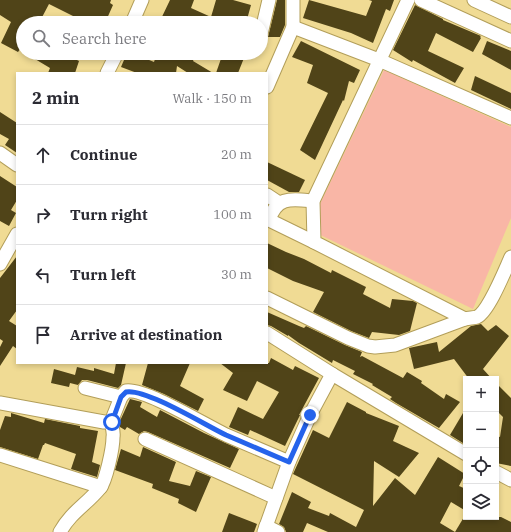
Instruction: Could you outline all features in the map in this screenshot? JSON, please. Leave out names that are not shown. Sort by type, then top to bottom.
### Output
[{"type":"street","points":[[135,16],[142,0]]},
{"type":"street","points":[[265,16],[268,0]]},
{"type":"street","points":[[268,85],[293,27],[293,0]]},
{"type":"street","points":[[314,242],[313,201],[378,60],[408,0]]},
{"type":"street","points":[[421,0],[511,41]]},
{"type":"street","points":[[474,0],[511,17]]},
{"type":"street","points":[[293,27],[378,60],[511,118]]},
{"type":"street","points":[[108,72],[114,60]]},
{"type":"street","points":[[0,153],[16,164]]},
{"type":"street","points":[[268,196],[279,203]]},
{"type":"street","points":[[313,201],[290,200],[279,203],[273,210],[268,222],[314,242],[465,319]]},
{"type":"street","points":[[0,264],[16,236]]},
{"type":"street","points":[[268,298],[348,338],[368,346],[375,347],[395,345],[465,319],[478,316],[485,310],[492,299],[511,257]]},
{"type":"street","points":[[268,334],[332,374],[463,452]]},
{"type":"street","points":[[270,530],[276,498],[289,462],[310,415],[332,374]]},
{"type":"street","points":[[85,388],[121,397]]},
{"type":"street","points":[[60,532],[72,514],[90,499],[101,487],[112,448],[114,435],[112,422],[121,397],[126,392],[138,392],[168,405],[226,435],[289,462]]},
{"type":"street","points":[[0,404],[104,422],[112,422]]},
{"type":"street","points":[[145,439],[276,498]]},
{"type":"street","points":[[0,455],[101,487]]},
{"type":"street","points":[[499,474],[511,480]]},
{"type":"shaded area","points":[[384,70],[511,127],[511,218],[473,309],[308,229]]},
{"type":"building","points":[[0,0],[111,0],[110,3],[113,5],[108,16],[73,16],[49,4],[43,16],[16,16],[16,51],[1,43],[11,22],[0,15]]},
{"type":"building","points":[[170,0],[194,0],[191,8],[209,16],[162,16]]},
{"type":"building","points":[[216,0],[233,0],[251,5],[248,16],[211,16]]},
{"type":"building","points":[[277,0],[285,0],[285,25],[280,37],[268,37]]},
{"type":"building","points":[[309,0],[366,16],[372,1],[369,0],[394,0],[390,11],[386,9],[373,43],[351,33],[303,18]]},
{"type":"building","points":[[415,5],[443,20],[481,36],[473,52],[436,33],[428,51],[464,68],[455,83],[413,60],[412,62],[393,50]]},
{"type":"building","points":[[301,41],[360,70],[354,83],[349,81],[344,101],[343,100],[315,160],[300,150],[328,93],[307,83],[313,65],[292,57]]},
{"type":"building","points":[[487,41],[511,51],[511,70],[482,54]]},
{"type":"building","points":[[37,60],[79,61],[75,72],[48,72],[50,68]]},
{"type":"building","points":[[124,60],[149,60],[154,62],[155,60],[193,60],[211,72],[186,72],[177,66],[176,72],[134,72],[121,67]]},
{"type":"building","points":[[221,60],[243,60],[238,72],[216,72]]},
{"type":"building","points":[[475,76],[511,93],[511,109],[471,90]]},
{"type":"building","points":[[0,112],[16,122],[16,152],[5,145],[9,139],[0,134]]},
{"type":"building","points":[[268,162],[305,180],[299,192],[289,192],[268,181]]},
{"type":"building","points":[[0,176],[16,186],[16,202],[11,210],[16,213],[9,226],[0,221]]},
{"type":"building","points":[[268,243],[304,259],[331,273],[332,270],[366,287],[363,294],[390,308],[392,299],[413,301],[417,303],[410,331],[399,335],[372,332],[369,338],[351,331],[313,312],[324,292],[293,281],[268,268]]},
{"type":"building","points":[[16,257],[16,311],[9,321],[16,325],[16,348],[13,346],[0,366],[0,347],[3,341],[0,339],[0,278]]},
{"type":"building","points":[[268,312],[304,328],[306,326],[362,352],[360,357],[362,356],[403,378],[407,372],[422,381],[421,383],[444,399],[446,394],[460,402],[439,428],[390,399],[392,397],[372,385],[373,384],[353,374],[355,371],[333,360],[332,363],[268,325]]},
{"type":"building","points":[[481,324],[488,331],[496,325],[509,336],[483,369],[489,376],[467,376],[454,359],[414,369],[409,348],[437,342],[439,352],[471,326]]},
{"type":"building","points":[[271,358],[293,370],[295,366],[319,378],[299,415],[285,446],[250,430],[248,435],[229,427],[238,407],[263,419],[279,392],[257,381],[247,401],[223,390],[233,373],[221,364],[269,363]]},
{"type":"building","points":[[116,364],[126,364],[121,385],[118,388],[87,380],[82,380],[78,385],[70,383],[69,387],[51,383],[54,369],[75,375],[77,367],[94,371],[94,368],[114,374]]},
{"type":"building","points":[[148,364],[190,364],[180,386],[204,399],[198,411],[142,385]]},
{"type":"building","points":[[499,386],[511,398],[511,466],[499,464],[499,437],[503,417],[499,413]]},
{"type":"building","points":[[130,399],[142,402],[140,407],[157,417],[160,410],[239,449],[230,468],[148,432],[144,431],[139,434],[127,427],[125,430],[120,427],[119,423]]},
{"type":"building","points":[[347,402],[366,413],[399,426],[393,441],[419,453],[399,477],[374,461],[373,506],[395,478],[415,495],[438,457],[463,473],[463,478],[459,486],[463,488],[463,509],[451,502],[440,523],[455,532],[328,532],[307,523],[303,532],[286,532],[284,527],[279,524],[292,492],[311,502],[308,508],[329,516],[330,513],[356,527],[364,510],[293,474],[313,430],[329,438]]},
{"type":"building","points":[[11,413],[44,423],[45,419],[98,431],[92,462],[100,465],[97,477],[71,469],[76,454],[45,443],[38,459],[0,447],[0,430],[5,416],[11,417]]},
{"type":"building","points":[[463,413],[463,443],[450,435]]},
{"type":"building","points":[[143,447],[176,462],[169,481],[190,486],[196,471],[211,477],[196,512],[178,503],[179,499],[152,488],[153,484],[115,470],[121,449],[140,457]]},
{"type":"building","points":[[229,513],[257,524],[254,532],[222,532]]},
{"type":"building","points":[[499,517],[501,517],[511,522],[511,532],[455,532],[463,519],[463,520],[499,520]]},
{"type":"route","points":[[112,422],[121,397],[126,392],[138,392],[168,405],[226,435],[289,462],[310,415]]}]
